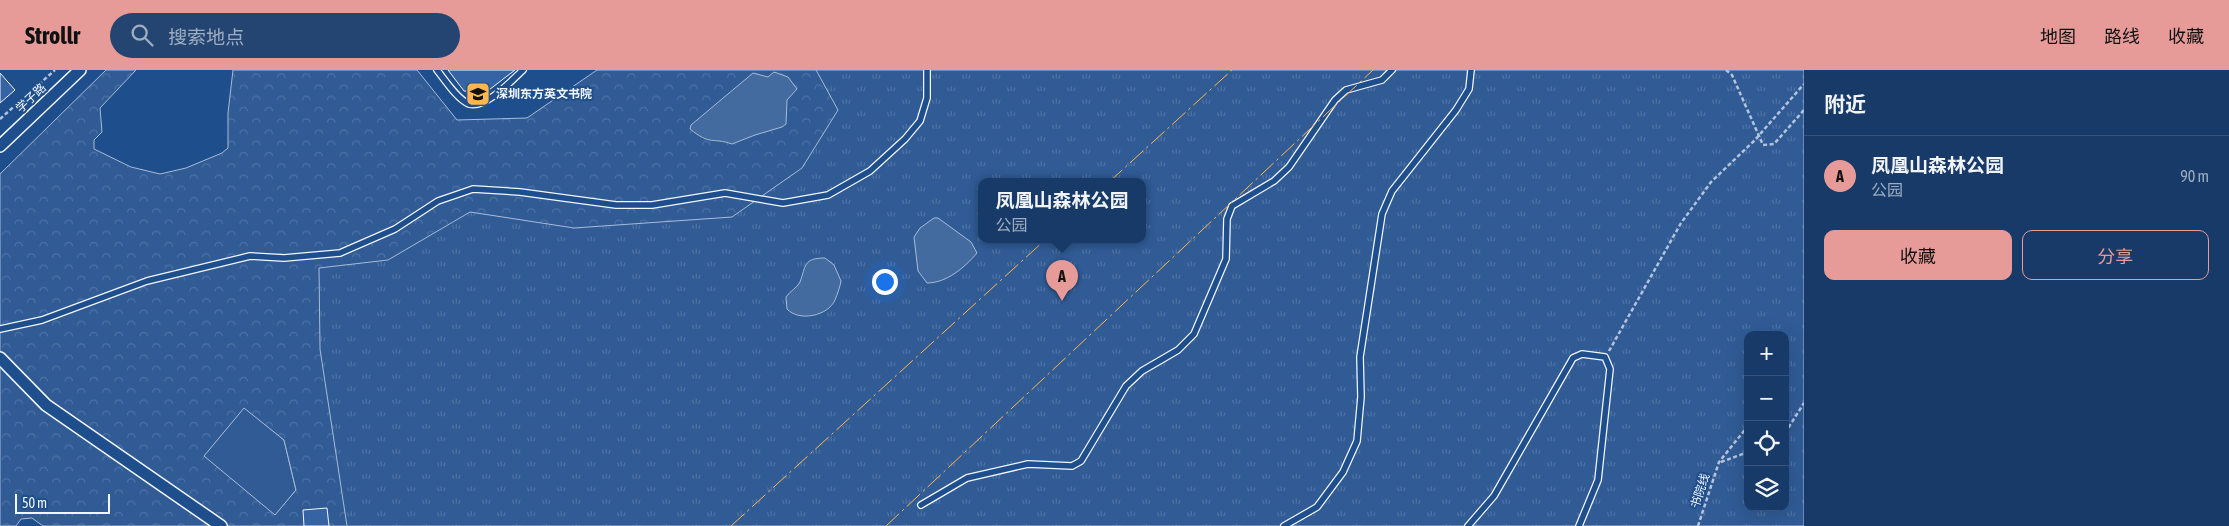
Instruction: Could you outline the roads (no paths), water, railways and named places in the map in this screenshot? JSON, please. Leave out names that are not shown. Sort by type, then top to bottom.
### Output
[{"type":"street","name":"学子路","points":[[0,146],[80,70]]},
{"type":"street","points":[[0,358],[46,405],[221,526]]},
{"type":"lane","points":[[437,70],[468,103],[478,105],[490,99],[524,70]]},
{"type":"lane","points":[[0,329],[42,320],[147,281],[250,256],[284,258],[340,253],[395,229],[438,201],[473,189],[520,192],[616,205],[652,204],[725,193],[783,203],[828,195],[870,171],[905,139],[920,120],[927,98],[927,70]]},
{"type":"lane","points":[[921,505],[967,478],[1028,464],[1072,466],[1081,461],[1126,386],[1142,371],[1178,350],[1194,334],[1226,258],[1227,219],[1232,206],[1274,181],[1289,167],[1335,100],[1346,90],[1382,80],[1392,70]]},
{"type":"lane","points":[[1284,526],[1317,507],[1343,472],[1357,441],[1361,397],[1360,357],[1382,214],[1392,191],[1456,110],[1469,89],[1471,70]]},
{"type":"lane","points":[[1468,526],[1494,496],[1573,358],[1582,354],[1605,357],[1610,369],[1598,480],[1579,526]]},
{"type":"place","name":"深圳东方英文书院","points":[[478,94]]},
{"type":"place","name":"凤凰山森林公园","points":[[1062,301]]}]
